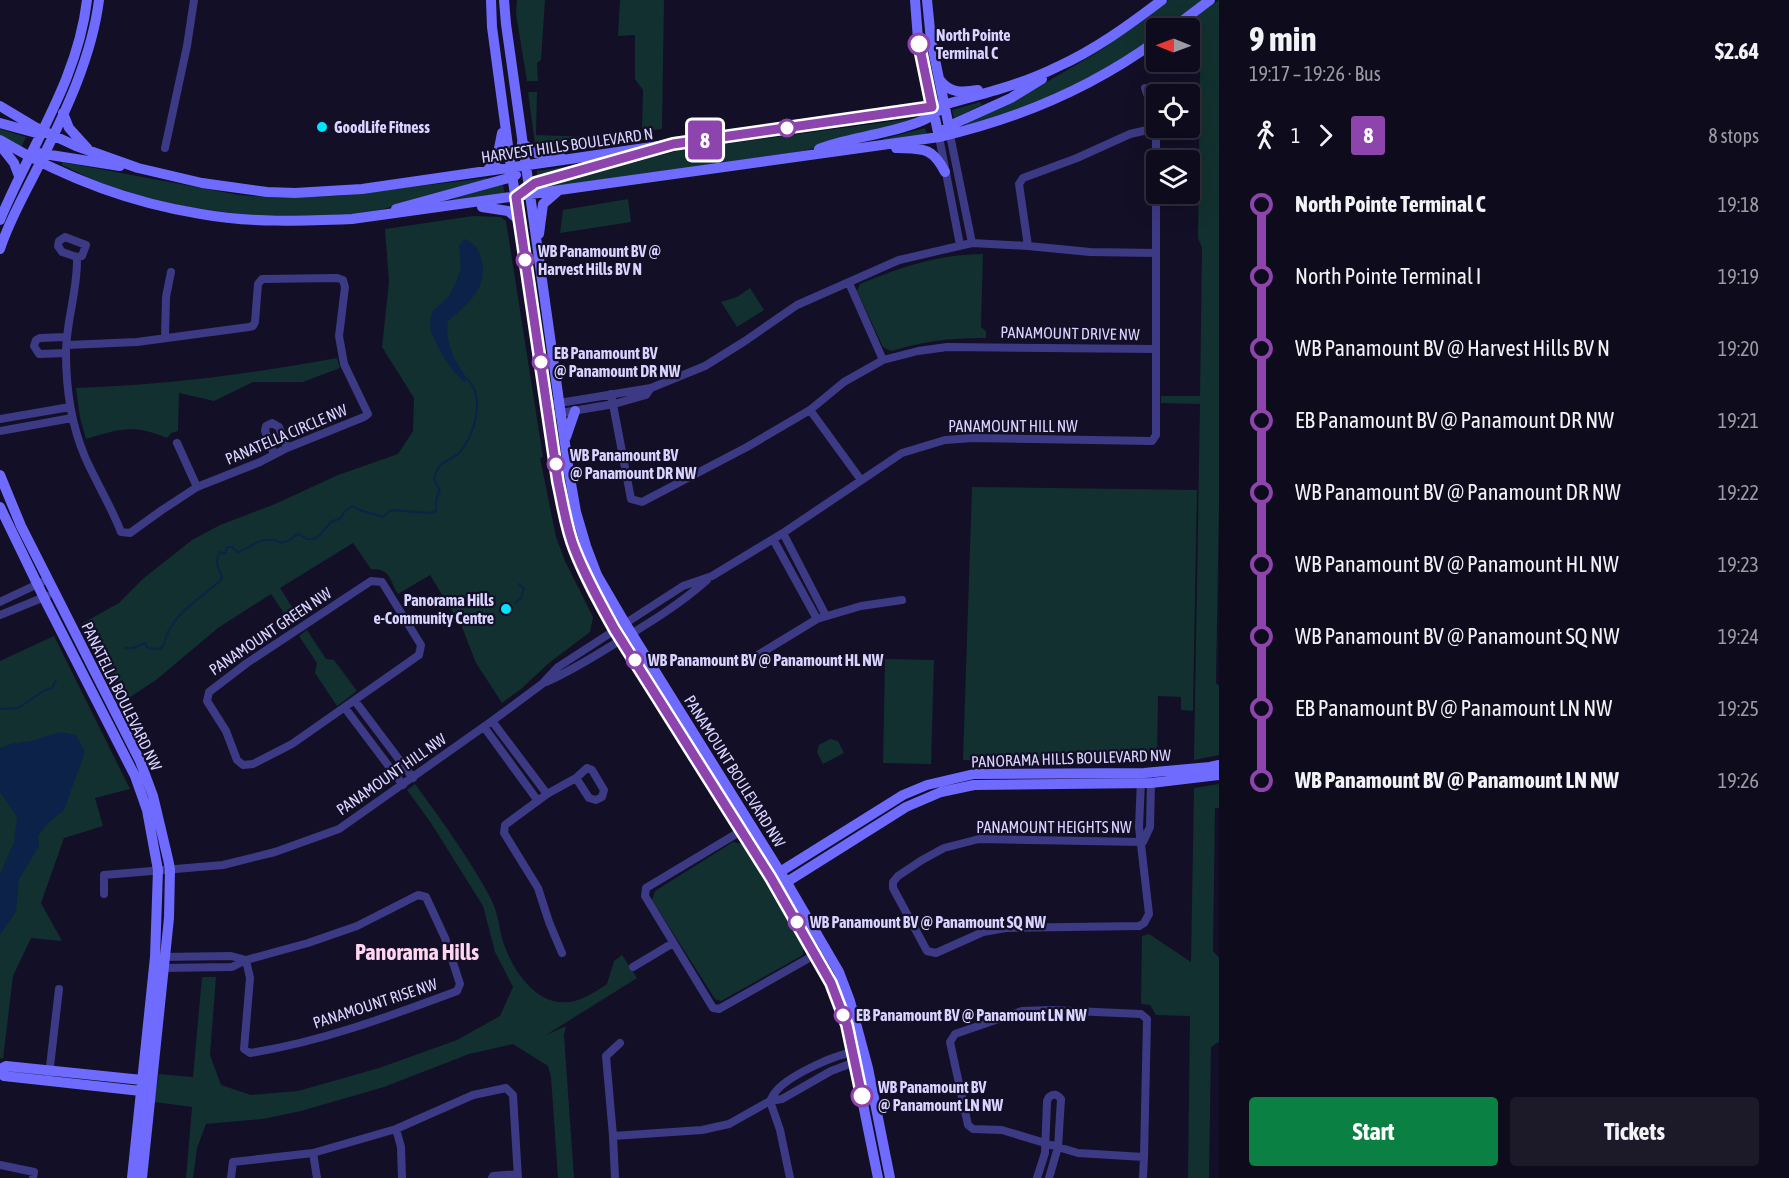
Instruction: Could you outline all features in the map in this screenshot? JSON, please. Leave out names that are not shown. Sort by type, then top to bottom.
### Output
[{"type":"street","points":[[0,220],[68,75],[79,44],[87,0]]},
{"type":"street","points":[[0,249],[23,195],[63,113],[90,44],[99,0]]},
{"type":"street","points":[[165,148],[187,46],[194,0]]},
{"type":"street","points":[[487,171],[497,159],[500,151],[505,115],[492,27],[491,0]]},
{"type":"street","name":"PANAMOUNT BOULEVARD NW","points":[[506,0],[506,24],[537,250],[554,409],[558,482],[574,548],[591,587],[615,630],[741,831],[775,874],[827,948],[850,1001],[864,1054],[890,1178]]},
{"type":"street","points":[[915,0],[918,39],[933,111],[946,133],[945,171],[960,245]]},
{"type":"street","points":[[927,0],[928,21],[946,133],[972,243]]},
{"type":"street","name":"HARVEST HILLS BOULEVARD N","points":[[0,106],[41,132],[138,168],[213,185],[295,193],[362,189],[487,171],[512,172],[525,167],[673,144],[933,111],[943,105],[1011,86],[1058,67],[1111,37],[1162,0]]},
{"type":"street","points":[[1186,18],[1210,0]]},
{"type":"street","points":[[528,191],[558,191],[806,155],[872,148],[946,133],[1008,118],[1058,99],[1109,73],[1146,48]]},
{"type":"street","points":[[946,133],[1011,98],[1058,67]]},
{"type":"street","points":[[938,78],[948,89],[956,92],[1011,86]]},
{"type":"street","points":[[806,155],[824,147],[921,122],[933,111]]},
{"type":"street","points":[[63,113],[69,128],[91,152]]},
{"type":"street","name":"PANAMOUNT BOULEVARD NW","points":[[505,115],[519,220],[554,409],[564,443],[576,512],[586,546],[597,575],[751,825],[775,874]]},
{"type":"street","points":[[0,123],[41,132]]},
{"type":"street","points":[[1028,246],[1019,184],[1023,178],[1077,158],[1130,134],[1146,130]]},
{"type":"street","name":"PANAMOUNT DRIVE NW","points":[[611,394],[631,499],[642,502],[747,447],[810,410],[844,382],[883,360],[918,351],[947,347],[1156,348],[1156,138]]},
{"type":"street","points":[[0,140],[30,156]]},
{"type":"street","points":[[522,143],[532,151],[543,155],[604,154]]},
{"type":"street","points":[[30,156],[35,153],[130,198],[202,214],[267,221],[306,221],[364,218],[516,197],[528,191],[535,183],[673,144]]},
{"type":"street","points":[[0,145],[14,163],[19,176]]},
{"type":"street","points":[[872,148],[924,150],[938,158],[945,171]]},
{"type":"street","points":[[43,158],[138,168]]},
{"type":"street","points":[[364,218],[512,172]]},
{"type":"street","points":[[537,250],[543,204],[558,191]]},
{"type":"street","points":[[461,205],[502,209],[519,220]]},
{"type":"street","points":[[554,409],[611,394],[651,388],[705,366],[746,341],[797,305],[899,260],[972,243],[1090,252],[1156,254]]},
{"type":"street","points":[[66,345],[76,283],[77,257]]},
{"type":"street","points":[[165,338],[166,297],[171,272]]},
{"type":"street","name":"PANATELLA CIRCLE NW","points":[[337,278],[343,280],[345,287],[339,336],[344,363],[368,414],[197,488],[130,533],[121,532],[85,456],[72,418],[66,345],[137,342],[165,338],[253,326],[258,284],[262,279],[337,278]]},
{"type":"street","points":[[849,283],[883,360]]},
{"type":"street","name":"PANAMOUNT HILL NW","points":[[542,684],[622,640],[687,598],[712,576],[783,533],[902,453],[945,440],[973,438],[1152,441],[1155,435],[1156,348]]},
{"type":"street","points":[[554,409],[575,411],[614,404],[646,395],[651,388]]},
{"type":"street","points":[[0,419],[70,407]]},
{"type":"street","points":[[810,410],[861,480]]},
{"type":"street","points":[[564,443],[575,411]]},
{"type":"street","points":[[0,431],[72,418]]},
{"type":"street","points":[[274,454],[265,431],[268,424],[272,423],[279,427],[287,448]]},
{"type":"street","points":[[177,443],[197,488]]},
{"type":"street","name":"PANATELLA BOULEVARD NW","points":[[0,475],[42,582]]},
{"type":"street","name":"PANATELLA BOULEVARD NW","points":[[0,507],[140,761],[153,796],[170,869],[132,1178]]},
{"type":"street","points":[[783,533],[826,616]]},
{"type":"street","points":[[773,539],[817,619]]},
{"type":"street","name":"PANAMOUNT HILL NW","points":[[104,894],[104,875],[223,865],[275,852],[339,829],[484,727],[542,684],[558,667],[683,586],[712,576]]},
{"type":"street","name":"PANAMOUNT GREEN NW","points":[[371,581],[382,582],[421,645],[418,655],[355,701],[292,744],[253,764],[243,765],[237,760],[226,731],[207,701],[209,692],[247,663],[371,581]]},
{"type":"street","points":[[0,602],[42,582]]},
{"type":"street","points":[[0,615],[49,595]]},
{"type":"street","name":"PANATELLA BOULEVARD NW","points":[[49,595],[135,776],[147,810],[158,870],[159,963]]},
{"type":"street","points":[[753,658],[817,619],[861,606],[902,600]]},
{"type":"street","points":[[355,701],[413,778]]},
{"type":"street","points":[[345,708],[403,785]]},
{"type":"street","points":[[492,721],[542,798]]},
{"type":"street","points":[[484,727],[542,798]]},
{"type":"street","points":[[699,764],[710,758]]},
{"type":"street","name":"PANORAMA HILLS BOULEVARD NW","points":[[775,874],[903,795],[927,785],[974,774],[1144,772],[1219,765]]},
{"type":"street","points":[[1144,772],[1145,784]]},
{"type":"street","name":"PANORAMA HILLS BOULEVARD NW","points":[[782,885],[906,807],[940,792],[974,785],[1145,784],[1219,775]]},
{"type":"street","points":[[562,953],[538,888],[504,832],[506,825],[542,798],[576,778]]},
{"type":"street","name":"PANAMOUNT HEIGHTS NW","points":[[1143,842],[979,839],[944,848],[922,860],[898,876],[893,882],[894,888],[927,951],[936,952],[983,932],[1006,928],[1139,926],[1144,924],[1149,914],[1143,842],[1140,827],[1145,784]]},
{"type":"street","points":[[751,825],[646,888],[645,896],[713,1008],[719,1009],[827,948]]},
{"type":"street","name":"PANAMOUNT BOULEVARD NW","points":[[782,885],[831,983],[847,1025],[878,1178]]},
{"type":"street","name":"PANAMOUNT RISE NW","points":[[159,963],[232,967],[246,960],[308,943],[357,926],[418,895],[426,897],[445,938],[460,984],[457,991],[394,1015],[277,1049],[250,1053],[244,1049],[250,978],[246,960]]},
{"type":"street","points":[[633,967],[673,943]]},
{"type":"street","points":[[49,1076],[59,989]]},
{"type":"street","points":[[1143,1178],[1144,1156],[1147,1019],[1141,1014],[1022,1011],[955,1034],[951,1038],[968,1125],[973,1129],[1002,1131],[1045,1142],[1077,1154],[1144,1156]]},
{"type":"street","points":[[615,1178],[606,1056],[620,1043]]},
{"type":"street","points":[[613,1136],[702,1130],[729,1124],[770,1101],[778,1089],[803,1072],[827,1060],[864,1054]]},
{"type":"street","points":[[0,1071],[6,1066],[49,1076],[144,1086]]},
{"type":"street","name":"PANATELLA BOULEVARD NW","points":[[142,1178],[144,1086]]},
{"type":"street","points":[[231,1178],[233,1162],[313,1153],[396,1129],[473,1095],[506,1088],[513,1095],[518,1176],[493,1176],[492,1178]]},
{"type":"street","points":[[1037,1178],[1045,1153],[1049,1097],[1053,1094],[1058,1095],[1061,1099],[1058,1147],[1049,1178]]},
{"type":"street","points":[[770,1101],[780,1130],[790,1178]]},
{"type":"street","points":[[396,1129],[401,1148],[402,1178]]},
{"type":"street","points":[[313,1153],[317,1178]]},
{"type":"street","points":[[0,1165],[34,1172],[33,1178]]},
{"type":"green space","points":[[517,0],[545,0],[541,60],[537,63],[538,81],[527,81],[516,14]]},
{"type":"green space","points":[[620,0],[664,0],[662,129],[647,131],[642,129],[643,90],[635,79],[635,35],[618,36]]},
{"type":"green space","points":[[1169,0],[1204,0],[1180,18],[1146,18],[1146,44],[1123,61],[1050,100],[966,127],[965,123],[1047,82],[1101,50]]},
{"type":"green space","points":[[1219,0],[1219,506],[1216,683],[1219,686],[1219,755],[1194,760],[1200,404],[1161,403],[1161,396],[1200,396],[1202,248],[1198,238],[1200,18],[1195,18]]},
{"type":"green space","points":[[528,92],[537,92],[536,135],[620,138],[566,147],[538,147],[535,144]]},
{"type":"green space","points":[[980,102],[982,105],[954,118],[952,110]]},
{"type":"green space","points":[[916,118],[916,121],[803,151],[548,189],[548,185],[681,150]]},
{"type":"green space","points":[[925,128],[927,135],[884,142],[883,139]]},
{"type":"green space","points":[[0,129],[26,137],[21,148],[0,136]]},
{"type":"green space","points":[[62,162],[239,195],[281,198],[338,196],[486,178],[487,180],[365,214],[302,219],[251,216],[163,203],[98,182],[62,165]]},
{"type":"green space","points":[[585,164],[538,179],[537,177],[537,171]]},
{"type":"green space","points":[[503,184],[505,196],[452,202],[453,199]]},
{"type":"green space","points":[[628,199],[631,222],[560,233],[563,210]]},
{"type":"green space","points":[[473,216],[501,217],[506,221],[543,457],[540,458],[556,537],[565,561],[593,617],[590,632],[502,703],[476,663],[462,627],[430,575],[398,594],[389,576],[383,571],[371,569],[353,543],[280,588],[300,620],[292,625],[271,594],[218,628],[156,680],[118,705],[81,624],[119,603],[144,578],[192,540],[220,525],[275,504],[338,475],[398,454],[413,431],[414,398],[382,347],[389,282],[385,229]]},
{"type":"green space","points":[[983,254],[981,327],[986,331],[986,338],[938,341],[891,351],[883,347],[857,291],[860,284],[935,259]]},
{"type":"green space","points":[[750,288],[764,310],[737,327],[721,302],[737,297]]},
{"type":"green space","points":[[337,358],[340,368],[303,382],[253,382],[214,401],[179,393],[178,431],[171,433],[167,438],[145,431],[126,430],[86,439],[80,418],[76,388],[207,378]]},
{"type":"green space","points":[[972,487],[1197,490],[1193,711],[1181,710],[1181,697],[1158,696],[1157,760],[963,760]]},
{"type":"green space","points":[[307,630],[326,659],[334,660],[357,691],[337,706],[315,673],[317,663],[299,636]]},
{"type":"green space","points":[[54,636],[130,789],[95,798],[103,826],[64,838],[41,903],[62,941],[31,938],[13,976],[3,1059],[0,1058],[0,661]]},
{"type":"green space","points":[[885,659],[934,660],[931,764],[883,763]]},
{"type":"green space","points":[[830,739],[838,741],[844,753],[823,764],[817,752],[819,745]]},
{"type":"green space","points":[[415,784],[455,840],[483,885],[494,905],[510,959],[534,991],[556,1002],[569,1002],[583,998],[607,984],[614,961],[622,955],[637,978],[546,1035],[566,1026],[564,1035],[574,1178],[558,1178],[551,1077],[548,1066],[513,1044],[469,1054],[384,1087],[301,1111],[263,1119],[206,1124],[197,1148],[193,1178],[186,1178],[192,1107],[154,1102],[159,1074],[193,1077],[202,977],[216,977],[210,1055],[221,1085],[251,1095],[298,1091],[379,1068],[457,1040],[500,1016],[513,987],[495,952],[483,906],[431,823],[407,790]]},
{"type":"green space","points":[[1219,784],[1219,808],[1215,808],[1213,951],[1219,958],[1219,1042],[1211,1047],[1209,1178],[1188,1178],[1190,1016],[1156,1015],[1150,1005],[1141,1004],[1142,936],[1149,934],[1191,962],[1194,788]]},
{"type":"green space","points":[[733,842],[742,844],[804,946],[803,955],[721,1001],[715,999],[652,900],[655,891]]},
{"type":"water","points":[[464,239],[478,250],[483,271],[482,280],[474,296],[448,321],[449,343],[454,358],[466,377],[465,382],[445,359],[430,327],[432,312],[449,296],[456,282],[461,268],[459,246]]},
{"type":"water","points":[[60,732],[76,735],[85,752],[64,810],[48,823],[38,836],[39,846],[19,879],[16,911],[0,935],[0,874],[14,842],[17,817],[0,792],[0,748]]},
{"type":"waterway","points":[[126,648],[145,643],[148,648],[160,649],[178,617],[220,581],[222,577],[217,558],[220,552],[225,554],[227,547],[232,547],[238,552],[263,540],[275,540],[281,543],[299,534],[307,539],[313,539],[319,536],[331,522],[341,518],[344,512],[352,506],[383,517],[391,510],[429,513],[436,511],[436,499],[440,491],[434,479],[436,472],[441,464],[455,456],[465,446],[474,427],[476,395],[467,379]]},
{"type":"waterway","points":[[515,603],[521,598],[524,589],[519,584]]},
{"type":"waterway","points":[[0,709],[18,708],[45,690],[52,688],[56,680]]},
{"type":"bus line","name":"8","points":[[862,1096],[847,1025],[831,983],[816,954],[771,878],[615,630],[591,587],[574,548],[558,482],[516,197],[535,183],[673,144],[932,107],[919,44]]},
{"type":"place","name":"North Pointe Terminal C","points":[[919,44]]},
{"type":"place","name":"GoodLife Fitness","points":[[322,127]]},
{"type":"place","name":"WB Panamount BV @ Harvest Hills BV N","points":[[525,260]]},
{"type":"place","name":"EB Panamount BV @ Panamount DR NW","points":[[541,362]]},
{"type":"place","name":"WB Panamount BV @ Panamount DR NW","points":[[556,464]]},
{"type":"place","name":"Panorama Hills e-Community Centre","points":[[506,609]]},
{"type":"place","name":"WB Panamount BV @ Panamount HL NW","points":[[635,660]]},
{"type":"place","name":"WB Panamount BV @ Panamount SQ NW","points":[[797,922]]},
{"type":"place","name":"EB Panamount BV @ Panamount LN NW","points":[[843,1015]]},
{"type":"place","name":"WB Panamount BV @ Panamount LN NW","points":[[862,1096]]},
{"type":"district","name":"Panorama Hills","points":[[417,952]]}]
